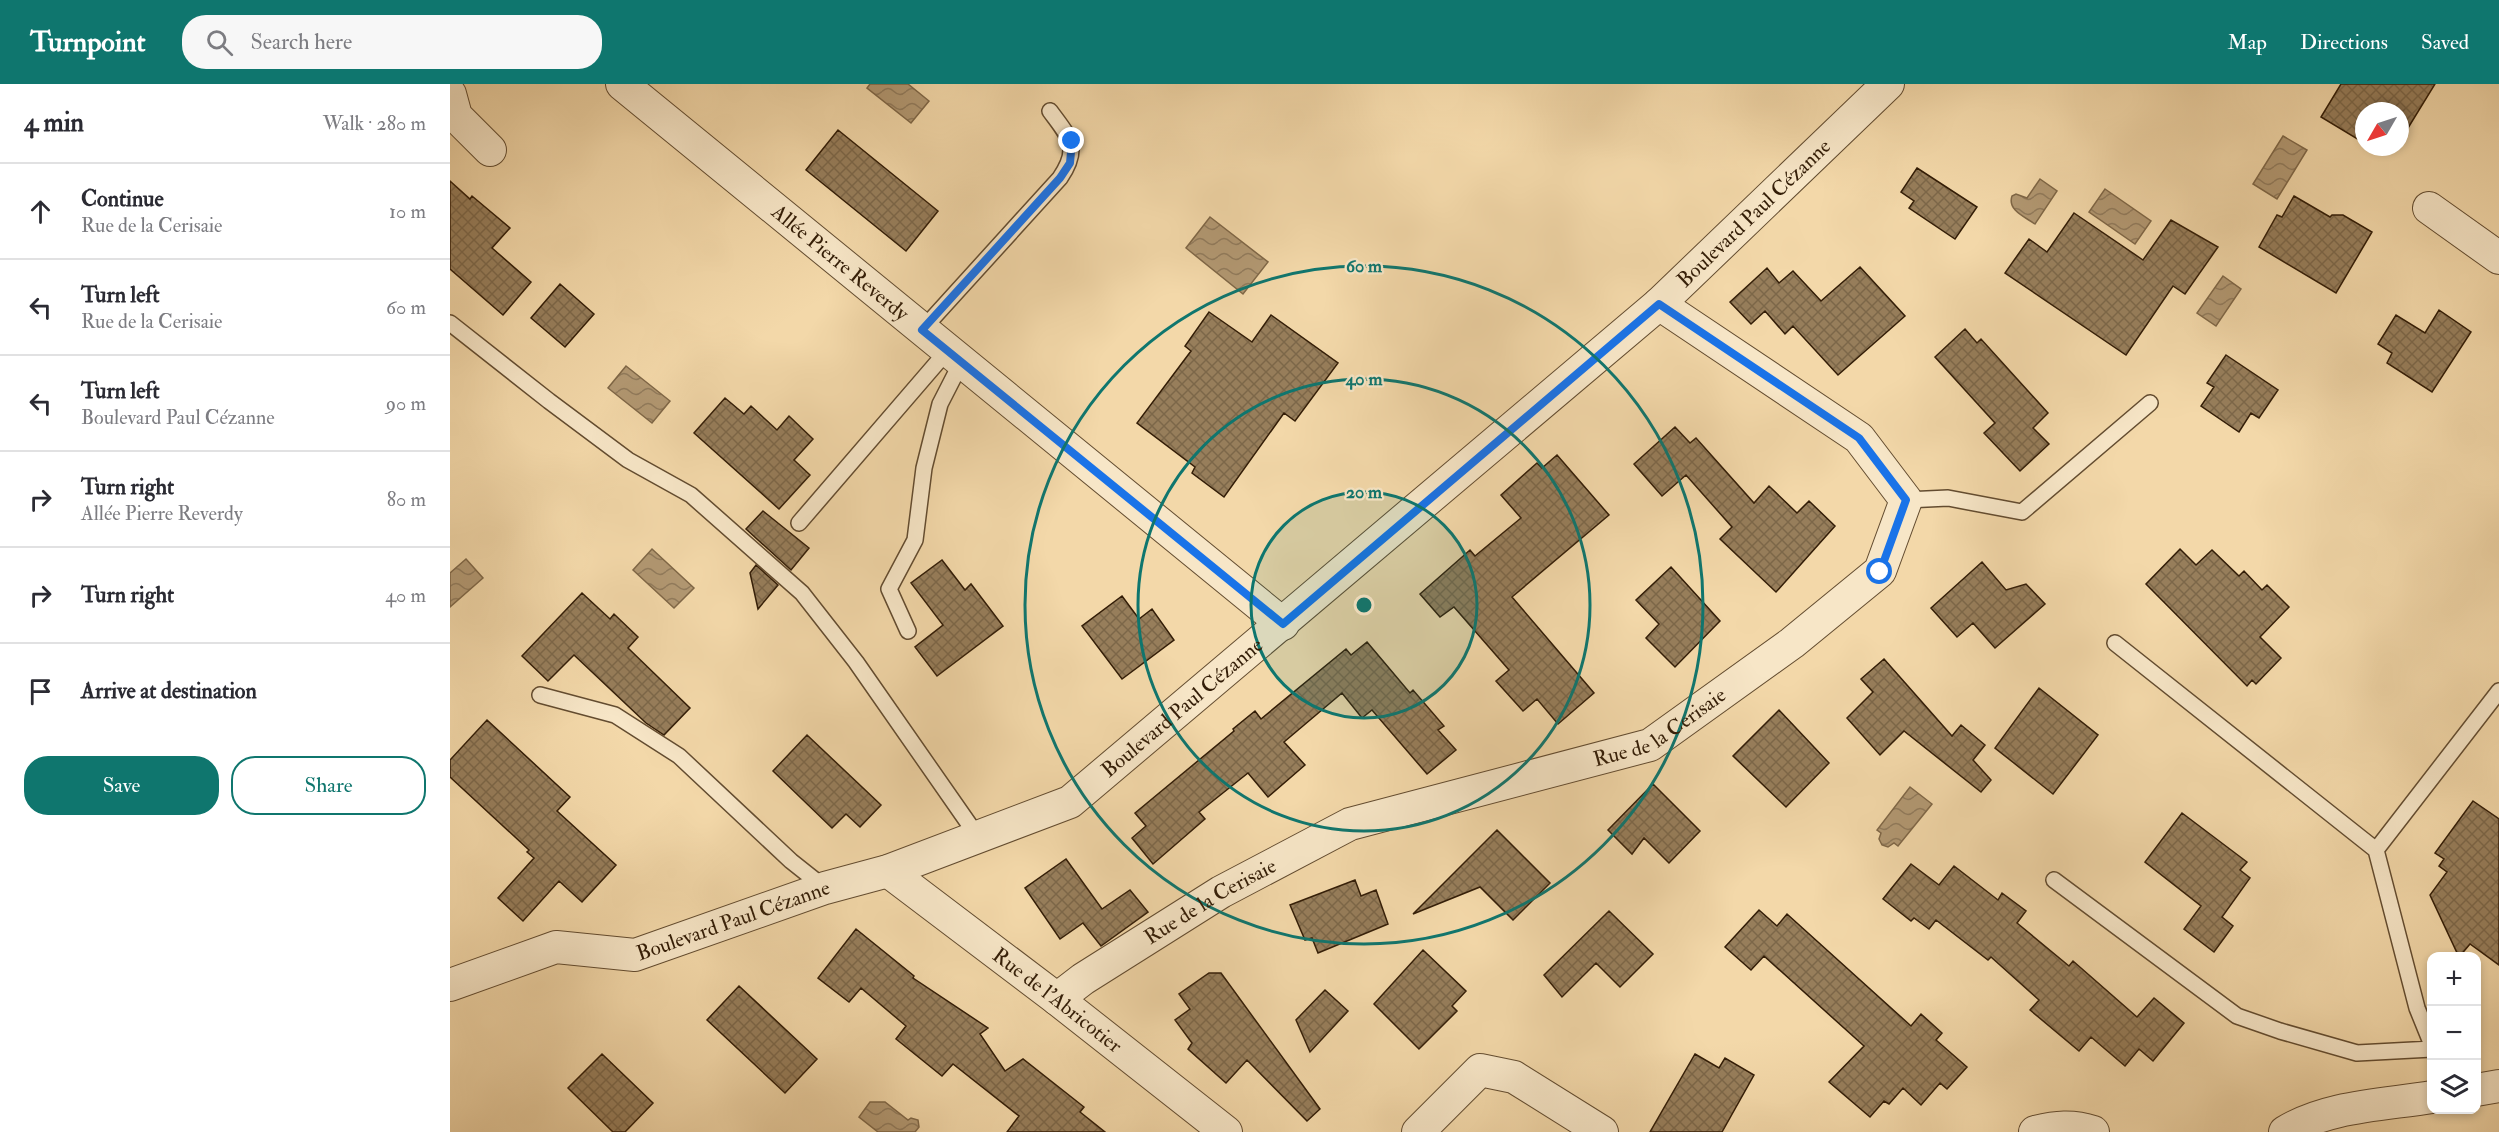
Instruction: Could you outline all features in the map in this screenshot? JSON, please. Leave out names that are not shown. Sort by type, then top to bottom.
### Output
[{"type":"street","name":"Allée Pierre Reverdy","points":[[622,84],[1283,624]]},
{"type":"street","name":"Boulevard Paul Cézanne","points":[[450,985],[556,947],[634,955],[825,888],[888,871],[1070,802],[1659,304],[1888,84]]},
{"type":"street","points":[[450,94],[456,116],[490,150]]},
{"type":"street","points":[[2429,208],[2499,258]]},
{"type":"street","points":[[1659,304],[1859,438],[1906,500]]},
{"type":"street","name":"Rue de la Cerisaie","points":[[1057,999],[1083,979],[1221,892],[1350,824],[1650,745],[1792,643],[1880,572],[1906,500]]},
{"type":"street","name":"Rue de l'Abricotier","points":[[888,871],[1057,999],[1226,1132]]},
{"type":"street","points":[[1418,1132],[1480,1070],[1514,1077],[1602,1132]]},
{"type":"street","points":[[2481,1089],[2499,1086]]},
{"type":"street","points":[[2285,1132],[2328,1114],[2427,1098]]},
{"type":"street","points":[[2035,1132],[2056,1126],[2078,1127],[2093,1132]]},
{"type":"lane","points":[[922,330],[1060,178],[1070,163],[1072,141],[1050,111]]},
{"type":"lane","points":[[450,323],[628,460],[691,495],[802,593],[856,662],[978,837]]},
{"type":"lane","points":[[799,523],[955,356]]},
{"type":"lane","points":[[908,631],[889,589],[915,540],[924,468],[955,356]]},
{"type":"lane","points":[[1906,500],[1948,498],[2022,512],[2150,403]]},
{"type":"lane","points":[[2115,643],[2376,850],[2416,1008],[2427,1035]]},
{"type":"lane","points":[[2376,850],[2499,691]]},
{"type":"lane","points":[[540,695],[615,715],[680,756],[791,861],[825,888]]},
{"type":"lane","points":[[2054,880],[2237,1016],[2357,1053],[2427,1047]]},
{"type":"water","points":[[870,84],[908,84],[929,101],[911,123],[867,88]]},
{"type":"water","points":[[2283,136],[2307,150],[2277,199],[2253,184]]},
{"type":"water","points":[[2040,179],[2057,191],[2035,224],[2018,213],[2011,201],[2012,196],[2016,194],[2027,198]]},
{"type":"water","points":[[2105,189],[2151,221],[2135,244],[2089,212]]},
{"type":"water","points":[[1210,217],[1268,262],[1243,294],[1186,248]]},
{"type":"water","points":[[2223,276],[2241,289],[2216,326],[2197,313]]},
{"type":"water","points":[[626,366],[670,401],[652,423],[608,388]]},
{"type":"water","points":[[652,549],[694,588],[674,608],[633,570]]},
{"type":"water","points":[[466,559],[483,578],[450,607],[450,573]]},
{"type":"water","points":[[1910,787],[1932,804],[1898,846],[1894,843],[1888,847],[1882,845],[1879,839],[1881,833],[1877,830]]},
{"type":"water","points":[[870,1102],[885,1102],[908,1120],[911,1118],[918,1120],[919,1127],[915,1132],[878,1132],[859,1117]]},
{"type":"building","points":[[2341,84],[2435,84],[2409,126],[2409,102],[2355,102],[2355,138],[2321,117]]},
{"type":"building","points":[[838,130],[938,211],[906,251],[806,170]]},
{"type":"building","points":[[1917,168],[1977,207],[1955,239],[1909,208],[1914,201],[1901,192]]},
{"type":"building","points":[[450,181],[470,199],[472,196],[510,228],[492,248],[531,282],[503,315],[450,269]]},
{"type":"building","points":[[2294,196],[2330,217],[2343,215],[2372,232],[2336,293],[2259,247],[2277,215],[2282,217]]},
{"type":"building","points":[[2074,213],[2143,260],[2171,220],[2218,247],[2185,294],[2173,286],[2126,355],[2005,273],[2029,239],[2047,252]]},
{"type":"building","points":[[1860,267],[1905,316],[1838,375],[1793,326],[1785,334],[1765,311],[1751,324],[1730,302],[1767,268],[1779,283],[1793,271],[1821,301]]},
{"type":"building","points":[[560,284],[594,314],[565,347],[531,318]]},
{"type":"building","points":[[2439,310],[2471,332],[2432,392],[2387,363],[2392,353],[2378,344],[2396,315],[2425,333]]},
{"type":"building","points":[[1209,312],[1252,342],[1271,315],[1338,363],[1295,421],[1284,413],[1224,497],[1192,473],[1195,467],[1137,423],[1191,351],[1185,346]]},
{"type":"building","points":[[1965,329],[1977,343],[1981,339],[2048,413],[2033,428],[2049,444],[2020,471],[1984,433],[1995,423],[1935,357]]},
{"type":"building","points":[[2226,355],[2278,390],[2259,418],[2251,413],[2239,432],[2201,406],[2214,387],[2207,383]]},
{"type":"building","points":[[725,398],[744,414],[751,406],[777,430],[789,416],[813,439],[794,460],[810,475],[779,509],[694,433]]},
{"type":"building","points":[[1675,427],[1690,443],[1696,438],[1754,503],[1769,486],[1797,513],[1809,501],[1835,526],[1776,592],[1720,539],[1732,527],[1686,475],[1662,496],[1634,464]]},
{"type":"building","points":[[1557,455],[1609,515],[1512,597],[1594,693],[1558,724],[1537,699],[1523,711],[1496,681],[1509,670],[1454,607],[1440,617],[1420,594],[1470,550],[1475,556],[1521,518],[1501,495],[1537,463],[1542,468]]},
{"type":"building","points":[[763,511],[809,548],[791,570],[746,529]]},
{"type":"building","points":[[2180,549],[2196,565],[2212,550],[2239,576],[2244,571],[2262,590],[2267,585],[2289,607],[2260,637],[2281,658],[2256,684],[2252,680],[2247,686],[2146,584]]},
{"type":"building","points":[[942,560],[965,590],[971,584],[1003,626],[937,676],[915,647],[943,625],[911,583]]},
{"type":"building","points":[[1982,562],[2006,590],[2026,584],[2045,604],[1995,648],[1973,623],[1957,637],[1931,608]]},
{"type":"building","points":[[756,565],[778,585],[758,609],[750,573]]},
{"type":"building","points":[[1671,567],[1720,621],[1675,667],[1646,638],[1659,624],[1636,600]]},
{"type":"building","points":[[582,593],[610,619],[614,614],[638,637],[628,648],[690,708],[664,735],[646,723],[574,655],[548,681],[522,656]]},
{"type":"building","points":[[1122,596],[1139,619],[1152,609],[1174,640],[1122,679],[1082,626]]},
{"type":"building","points":[[1367,642],[1410,693],[1413,690],[1444,726],[1438,730],[1456,750],[1427,774],[1372,710],[1362,718],[1342,693],[1284,742],[1305,765],[1268,797],[1248,773],[1199,812],[1205,819],[1153,864],[1132,838],[1146,826],[1135,813],[1255,711],[1261,719],[1346,649],[1351,655]]},
{"type":"building","points":[[1884,659],[1952,736],[1961,725],[1985,745],[1973,760],[1991,780],[1981,792],[1904,731],[1880,755],[1847,718],[1873,692],[1861,679]]},
{"type":"building","points":[[2039,688],[2098,735],[2053,794],[1995,748]]},
{"type":"building","points":[[1779,710],[1829,763],[1786,807],[1733,756]]},
{"type":"building","points":[[487,720],[570,797],[557,811],[616,865],[582,902],[559,881],[523,921],[498,898],[534,858],[527,852],[529,850],[450,777],[450,760]]},
{"type":"building","points":[[807,735],[881,805],[860,827],[846,814],[832,828],[773,771]]},
{"type":"building","points":[[1653,784],[1700,831],[1669,863],[1644,838],[1632,854],[1608,830]]},
{"type":"building","points":[[2473,801],[2499,819],[2499,965],[2470,944],[2463,952],[2457,952],[2430,895],[2447,872],[2439,866],[2444,859],[2435,853]]},
{"type":"building","points":[[2182,813],[2247,862],[2240,870],[2250,878],[2222,917],[2233,926],[2214,952],[2184,929],[2201,906],[2145,862]]},
{"type":"building","points":[[1497,830],[1550,883],[1513,920],[1480,887],[1413,914]]},
{"type":"building","points":[[1066,859],[1102,909],[1130,890],[1148,912],[1101,946],[1083,923],[1060,939],[1025,888]]},
{"type":"building","points":[[1911,864],[1939,885],[1954,866],[1998,900],[2002,893],[2026,911],[2017,923],[2069,966],[2073,961],[2137,1017],[2154,998],[2184,1023],[2153,1061],[2139,1049],[2125,1066],[2091,1037],[2079,1051],[2030,1010],[2039,1000],[1991,957],[1988,960],[1936,920],[1929,929],[1914,918],[1911,921],[1883,899]]},
{"type":"building","points":[[1355,880],[1361,896],[1376,890],[1388,924],[1318,953],[1312,938],[1305,940],[1290,905]]},
{"type":"building","points":[[1759,910],[1777,926],[1787,914],[1911,1026],[1921,1014],[1942,1033],[1936,1040],[1967,1067],[1947,1089],[1940,1083],[1921,1105],[1903,1088],[1889,1104],[1884,1101],[1870,1117],[1829,1082],[1864,1046],[1764,956],[1751,970],[1725,947]]},
{"type":"building","points":[[1609,911],[1653,954],[1620,987],[1596,963],[1562,997],[1544,975]]},
{"type":"building","points":[[856,929],[914,976],[913,978],[988,1028],[980,1034],[1005,1071],[1023,1059],[1084,1107],[1080,1112],[1105,1132],[1007,1132],[1019,1116],[953,1064],[942,1076],[896,1039],[906,1026],[861,988],[849,1002],[818,978]]},
{"type":"building","points":[[1423,950],[1466,991],[1452,1006],[1457,1011],[1419,1049],[1374,1004]]},
{"type":"building","points":[[1209,973],[1221,973],[1320,1109],[1307,1121],[1247,1060],[1226,1083],[1188,1049],[1192,1043],[1175,1020],[1190,1009],[1179,994]]},
{"type":"building","points":[[739,986],[817,1059],[785,1093],[707,1020]]},
{"type":"building","points":[[1325,990],[1348,1011],[1310,1052],[1296,1020]]},
{"type":"building","points":[[602,1054],[653,1103],[625,1132],[613,1132],[568,1088]]},
{"type":"building","points":[[1695,1054],[1719,1068],[1725,1058],[1754,1075],[1722,1132],[1650,1132]]},
{"type":"route","points":[[1072,141],[1070,163],[1060,178],[922,330],[1283,624],[1659,304],[1859,438],[1906,500],[1880,572]]}]
